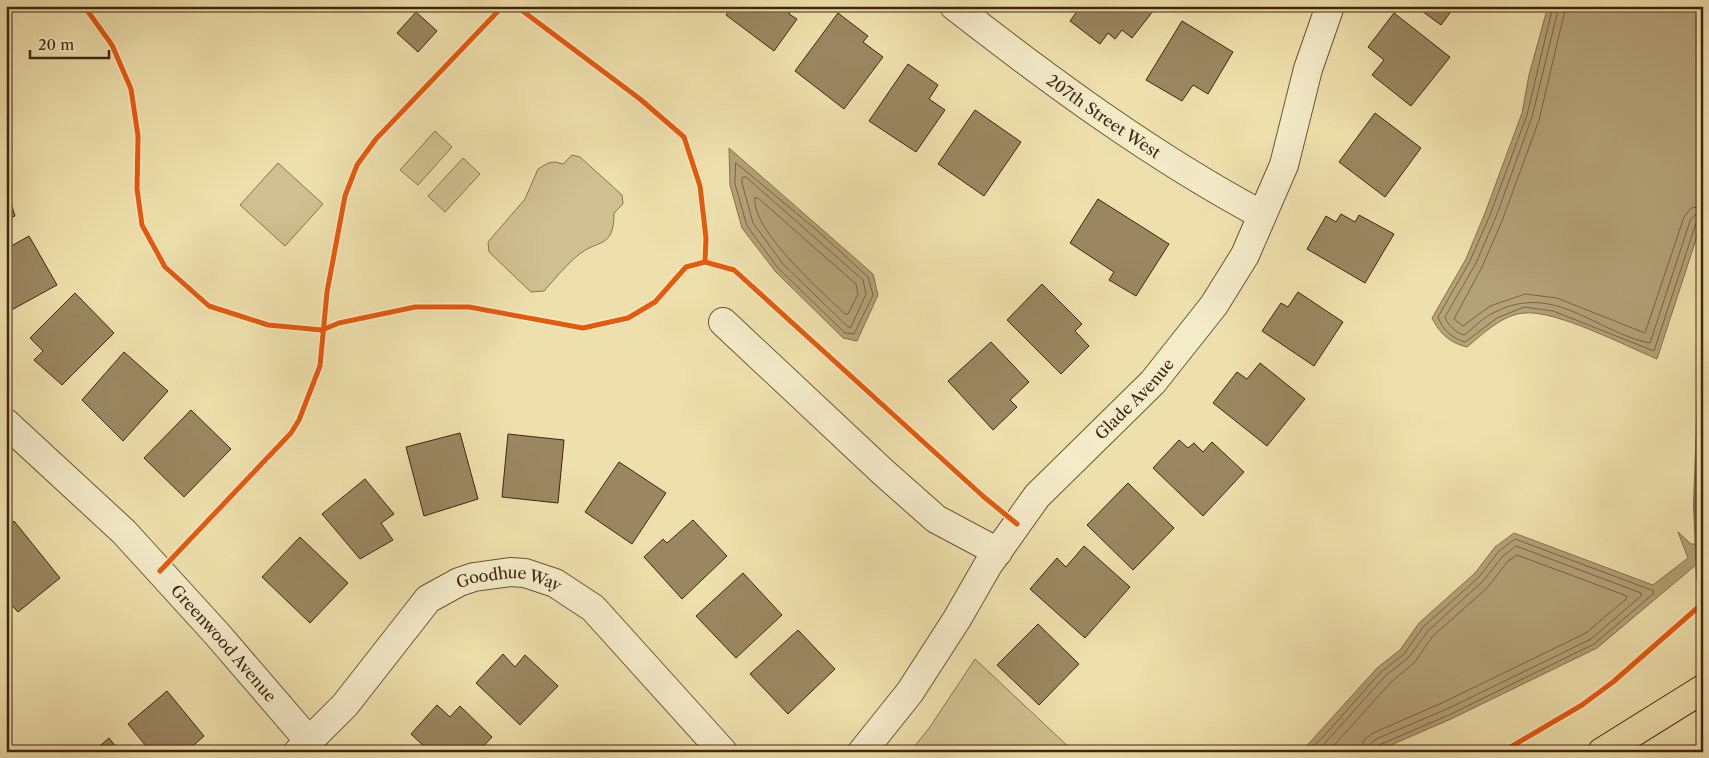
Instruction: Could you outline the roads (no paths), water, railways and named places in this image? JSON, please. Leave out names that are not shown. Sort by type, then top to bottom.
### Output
[{"type":"main road","points":[[1602,752],[1703,689]]},
{"type":"street","name":"207th Street West","points":[[954,6],[1101,117],[1216,190],[1262,215]]},
{"type":"street","name":"Glade Avenue","points":[[862,752],[890,719],[915,684],[998,552],[1037,496],[1153,382],[1214,305],[1245,255],[1284,165],[1308,70],[1330,6]]},
{"type":"street","points":[[723,322],[936,519],[998,552]]},
{"type":"street","name":"Greenwood Avenue","points":[[10,432],[124,532],[217,634],[303,747]]},
{"type":"street","name":"Goodhue Way","points":[[303,747],[350,699],[428,600],[460,582],[484,575],[510,572],[525,573],[555,583],[593,608],[723,752]]},
{"type":"water","points":[[1548,6],[1703,6],[1703,218],[1657,359],[1572,323],[1538,314],[1525,313],[1509,317],[1467,347],[1455,343],[1446,337],[1438,329],[1432,318],[1466,259],[1485,213],[1522,113],[1529,75]]},
{"type":"water","points":[[729,148],[873,274],[878,295],[857,341],[843,338],[775,271],[742,228],[730,185]]},
{"type":"water","points":[[1678,532],[1691,544],[1703,544],[1703,559],[1597,648],[1451,719],[1375,752],[1301,752],[1377,668],[1400,650],[1419,623],[1475,573],[1495,547],[1514,533],[1653,585],[1688,558]]},
{"type":"waterway","points":[[1700,579],[1697,505],[1703,340]]}]
